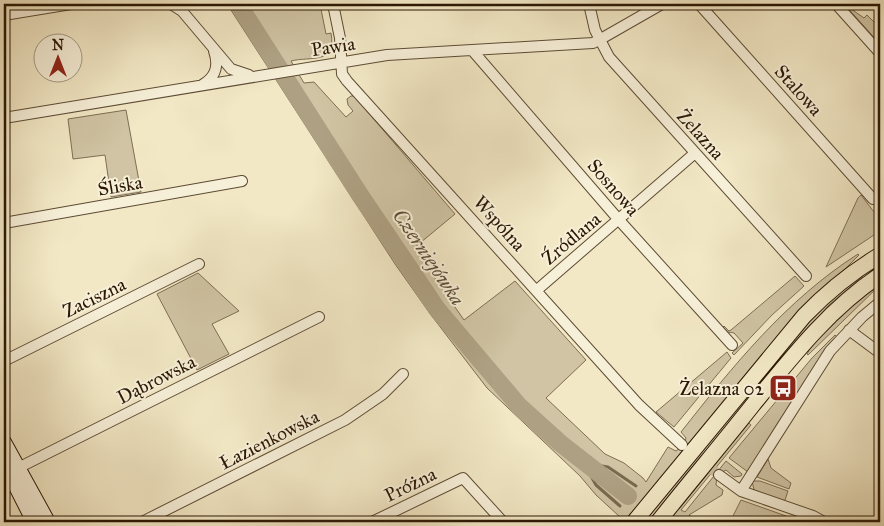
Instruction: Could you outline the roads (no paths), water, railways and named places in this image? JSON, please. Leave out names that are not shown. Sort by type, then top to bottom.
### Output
[{"type":"main road","points":[[634,522],[804,316],[852,272],[880,255]]},
{"type":"main road","points":[[658,522],[824,320],[880,275]]},
{"type":"main road","points":[[4,442],[10,468],[38,520]]},
{"type":"street","points":[[4,14],[71,4]]},
{"type":"street","points":[[171,4],[182,11],[231,69],[244,75],[261,75]]},
{"type":"street","name":"Wspólna","points":[[333,4],[340,38],[342,74],[347,81],[639,405],[682,445]]},
{"type":"street","name":"Żelazna","points":[[589,4],[599,40],[609,57],[806,276]]},
{"type":"street","name":"Pawia","points":[[4,118],[387,55],[593,43],[662,4]]},
{"type":"street","name":"Stalowa","points":[[699,4],[873,199]]},
{"type":"street","points":[[836,4],[880,53]]},
{"type":"street","name":"Sosnowa","points":[[472,50],[619,220],[732,345]]},
{"type":"street","points":[[201,86],[212,78],[216,72],[217,61],[214,51]]},
{"type":"street","name":"Źródlana","points":[[537,290],[695,153]]},
{"type":"street","name":"Śliska","points":[[4,222],[242,181]]},
{"type":"street","name":"Zaciszna","points":[[4,361],[199,264]]},
{"type":"street","points":[[741,491],[830,351],[849,330],[880,302]]},
{"type":"street","name":"Dąbrowska","points":[[10,468],[319,317]]},
{"type":"street","points":[[849,330],[880,354]]},
{"type":"street","name":"Łazienkowska","points":[[142,522],[345,420],[383,394],[403,374]]},
{"type":"street","points":[[719,475],[741,491],[813,516],[824,522]]},
{"type":"street","name":"Próżna","points":[[372,522],[463,478],[503,522]]},
{"type":"waterway","name":"Czerniejówka","points":[[238,4],[360,195],[437,309],[519,406],[560,443],[628,496]]},
{"type":"waterway","points":[[584,463],[608,467],[636,486]]},
{"type":"waterway","points":[[584,464],[596,485],[620,506]]},
{"type":"tunnel","points":[[687,449],[719,475]]},
{"type":"place","name":"Żelazna 02","points":[[783,388]]}]
